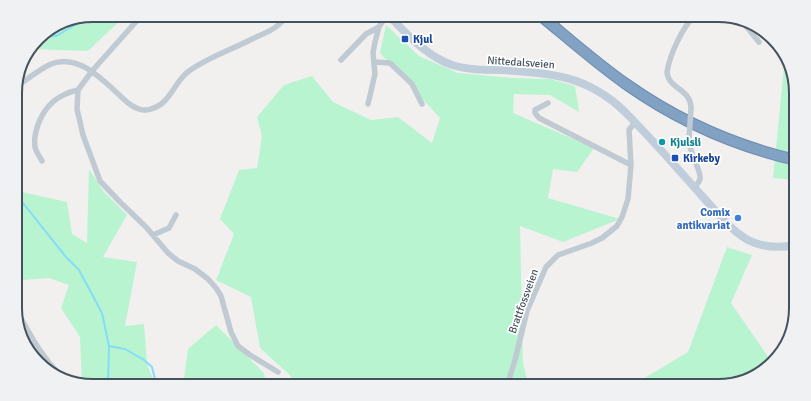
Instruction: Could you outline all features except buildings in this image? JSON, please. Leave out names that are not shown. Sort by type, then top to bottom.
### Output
[{"type":"highway","points":[[549,22],[614,75],[663,108],[685,120],[725,138],[770,154],[789,158]]},
{"type":"highway","points":[[558,22],[629,79],[677,109],[727,133],[758,144],[789,152]]},
{"type":"main road","name":"Nittedalsveien","points":[[395,22],[427,51],[445,62],[466,68],[546,73],[573,79],[588,85],[602,93],[619,106],[728,224],[748,240],[768,246],[789,246]]},
{"type":"street","points":[[136,22],[92,71],[78,90],[77,109],[83,135],[100,180],[153,235],[168,253],[178,261],[194,269],[208,279],[221,296],[231,332],[238,346],[278,372]]},
{"type":"street","points":[[23,82],[51,64],[70,61],[84,66],[92,71],[128,103],[143,110],[151,109],[159,106],[167,99],[187,72],[216,55],[269,31],[281,22]]},
{"type":"street","points":[[368,104],[375,74],[374,48],[379,27],[382,22]]},
{"type":"street","points":[[689,22],[683,31],[667,72],[670,80],[691,101],[689,138],[691,154],[700,177],[699,182],[694,187]]},
{"type":"street","points":[[341,60],[366,34],[379,27]]},
{"type":"street","points":[[748,28],[759,42]]},
{"type":"street","points":[[375,62],[390,63],[412,84],[422,104]]},
{"type":"street","points":[[42,161],[35,149],[35,141],[36,132],[43,115],[49,106],[56,100],[70,92],[78,90]]},
{"type":"street","points":[[548,102],[535,110],[535,113],[539,118],[631,165]]},
{"type":"street","name":"Brattfossveien","points":[[509,379],[527,311],[546,266],[558,256],[602,238],[619,222],[628,199],[631,165],[629,130],[635,122]]},
{"type":"street","points":[[153,235],[169,228],[176,215]]},
{"type":"street","points":[[24,324],[37,349],[49,363]]},
{"type":"green space","points":[[93,22],[119,22],[88,51],[38,49],[46,40],[66,27],[75,24]]},
{"type":"green space","points":[[386,25],[419,56],[458,73],[512,78],[550,79],[575,86],[579,112],[550,95],[514,94],[513,113],[594,148],[577,172],[553,169],[548,198],[620,219],[563,242],[520,226],[523,364],[527,379],[290,379],[291,376],[260,348],[251,297],[216,280],[234,234],[220,219],[239,170],[257,168],[262,136],[257,117],[284,85],[312,76],[333,102],[371,120],[398,117],[432,143],[440,118],[380,53]]},
{"type":"green space","points":[[784,66],[787,75],[789,93],[789,179],[773,178]]},
{"type":"green space","points":[[89,169],[103,191],[127,215],[103,257],[137,262],[125,326],[144,324],[147,364],[153,379],[82,378],[80,337],[61,308],[69,285],[49,278],[23,280],[22,278],[22,192],[67,202],[72,234],[87,243]]},
{"type":"green space","points":[[727,247],[752,255],[731,303],[769,357],[749,372],[732,378],[643,379],[688,352]]},
{"type":"green space","points":[[216,325],[264,373],[265,379],[184,379],[188,349]]},
{"type":"green space","points":[[32,343],[59,370],[46,361]]},
{"type":"waterway","points":[[51,36],[56,36],[77,24]]},
{"type":"waterway","points":[[22,202],[66,257],[79,270],[102,313],[109,346],[125,349],[144,360],[152,367],[155,379]]},
{"type":"waterway","points":[[108,379],[109,346]]},
{"type":"place","name":"Kjul","points":[[405,39]]},
{"type":"place","name":"Kjulsli","points":[[662,142]]},
{"type":"place","name":"Kirkeby","points":[[675,158]]},
{"type":"place","name":"Comix antikvariat","points":[[738,218]]}]
